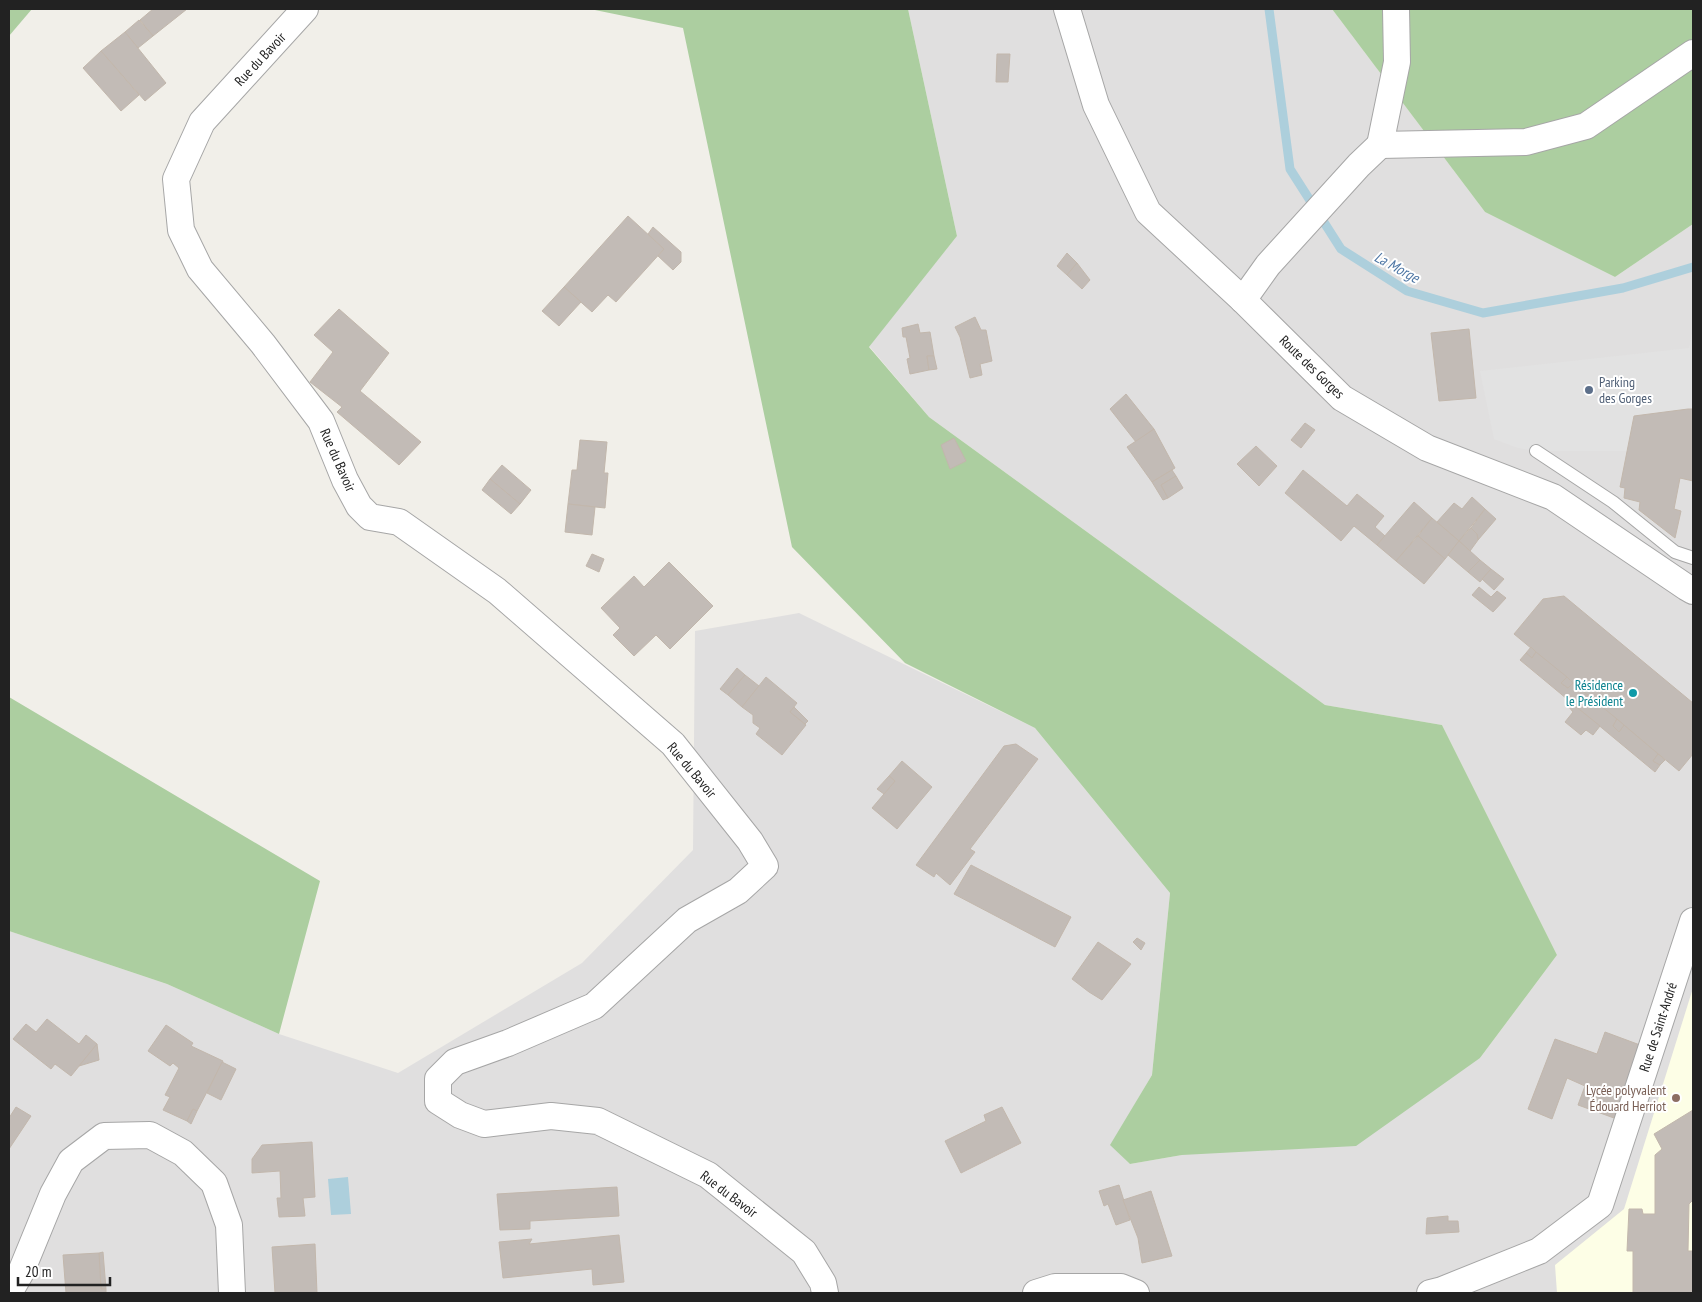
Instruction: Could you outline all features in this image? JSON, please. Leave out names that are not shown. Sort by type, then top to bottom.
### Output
[{"type":"street","name":"Rue du Bavoir","points":[[305,9],[202,122],[176,179],[181,230],[200,269],[263,344],[321,421],[345,480],[359,506],[370,517],[399,522],[497,591],[673,744],[750,841],[764,866],[738,892],[687,920],[594,1006],[508,1043],[455,1062],[438,1079],[438,1101],[460,1115],[484,1124],[551,1116],[598,1121],[708,1175],[804,1252],[823,1283],[826,1293]]},
{"type":"street","name":"Route des Gorges","points":[[1067,9],[1096,105],[1148,212],[1243,300],[1342,398],[1427,448],[1553,497],[1693,591]]},
{"type":"street","points":[[1243,300],[1268,265],[1359,165],[1380,145],[1397,62],[1396,9]]},
{"type":"street","points":[[1380,145],[1526,142],[1586,126],[1693,53]]},
{"type":"street","name":"Rue de Saint-André","points":[[1430,1293],[1540,1251],[1600,1205],[1693,921]]},
{"type":"street","points":[[9,1293],[21,1272],[53,1194],[71,1161],[104,1136],[150,1135],[183,1152],[214,1183],[229,1224],[232,1293]]},
{"type":"street","points":[[1036,1293],[1055,1287],[1121,1287],[1136,1293]]},
{"type":"lane","points":[[1536,451],[1613,502],[1675,552],[1693,558]]},
{"type":"shaded area","points":[[908,9],[1332,9],[1485,212],[1615,277],[1693,224],[1693,1293],[9,1293],[9,931],[167,984],[279,1034],[398,1073],[582,963],[693,850],[695,631],[799,613],[1035,728],[1170,893],[1152,1075],[1111,1145],[1130,1164],[1182,1155],[1480,1058],[1557,955],[1442,725],[1325,705],[929,417],[869,346],[957,236]]},
{"type":"shaded area","name":"Parking des Gorges","points":[[1693,326],[1693,409],[1635,416],[1627,451],[1536,451],[1518,448],[1494,439],[1480,371],[1689,348]]},
{"type":"shaded area","name":"Lycée polyvalent Édouard Herriot","points":[[1693,988],[1693,1293],[1557,1293],[1555,1265],[1624,1209]]},
{"type":"green space","points":[[9,9],[32,9],[9,36]]},
{"type":"green space","points":[[590,9],[908,9],[957,236],[869,347],[929,417],[1325,705],[1442,725],[1557,955],[1480,1058],[1356,1146],[1182,1155],[1130,1164],[1110,1145],[1152,1075],[1170,893],[1035,728],[905,663],[792,547],[683,28]]},
{"type":"green space","points":[[1332,9],[1693,9],[1693,224],[1615,277],[1485,212]]},
{"type":"green space","points":[[9,697],[320,881],[279,1034],[167,984],[9,931]]},
{"type":"water","points":[[348,1177],[351,1214],[331,1215],[328,1179]]},
{"type":"building","points":[[153,9],[187,9],[153,36],[140,20]]},
{"type":"building","points":[[139,20],[153,36],[138,48],[125,32]]},
{"type":"building","points":[[125,32],[166,83],[145,101],[101,51]]},
{"type":"building","points":[[101,51],[139,95],[121,111],[83,68]]},
{"type":"building","points":[[997,54],[1010,54],[1008,82],[996,82]]},
{"type":"building","points":[[628,216],[664,249],[616,302],[608,295],[592,312],[564,287]]},
{"type":"building","points":[[653,227],[681,252],[681,262],[673,270],[658,256],[664,249],[648,234]]},
{"type":"building","points":[[1067,253],[1077,263],[1067,275],[1057,266]]},
{"type":"building","points":[[1077,263],[1090,280],[1082,289],[1067,275]]},
{"type":"building","points":[[564,287],[581,302],[559,326],[542,311]]},
{"type":"building","points":[[339,309],[389,353],[360,391],[421,442],[399,465],[337,412],[342,407],[310,382],[333,352],[314,335]]},
{"type":"building","points":[[975,317],[981,330],[986,330],[992,361],[980,364],[982,375],[970,378],[960,337],[955,327]]},
{"type":"building","points":[[918,324],[920,333],[930,332],[934,356],[927,356],[929,370],[910,374],[907,359],[910,358],[906,337],[903,337],[902,328]]},
{"type":"building","points":[[1469,329],[1476,398],[1439,401],[1431,333]]},
{"type":"building","points":[[927,356],[934,356],[937,369],[929,370]]},
{"type":"building","points":[[1126,394],[1154,429],[1136,442],[1110,409]]},
{"type":"building","points":[[1693,409],[1693,481],[1680,478],[1674,509],[1681,511],[1675,538],[1639,510],[1640,502],[1624,498],[1625,488],[1620,487],[1634,416]]},
{"type":"building","points":[[1305,423],[1315,430],[1301,448],[1291,440]]},
{"type":"building","points":[[1154,429],[1175,468],[1152,482],[1127,447]]},
{"type":"building","points":[[954,438],[966,461],[950,469],[941,445]]},
{"type":"building","points":[[580,440],[607,442],[604,473],[608,473],[605,508],[568,504],[572,470],[577,470]]},
{"type":"building","points":[[1256,446],[1277,466],[1259,486],[1237,464]]},
{"type":"building","points":[[502,465],[531,490],[520,504],[490,479]]},
{"type":"building","points":[[1172,470],[1176,476],[1161,485],[1168,498],[1163,500],[1152,482]]},
{"type":"building","points":[[1303,470],[1347,506],[1357,494],[1384,516],[1375,527],[1385,536],[1377,545],[1354,526],[1341,541],[1285,493]]},
{"type":"building","points":[[1176,476],[1183,488],[1168,498],[1161,485]]},
{"type":"building","points":[[490,479],[520,504],[511,514],[482,490]]},
{"type":"building","points":[[1472,497],[1485,509],[1459,541],[1437,522],[1454,503],[1462,509]]},
{"type":"building","points":[[1414,502],[1432,518],[1396,561],[1377,545]]},
{"type":"building","points":[[568,504],[595,507],[592,535],[565,532]]},
{"type":"building","points":[[1485,509],[1496,519],[1478,540],[1477,534],[1471,528]]},
{"type":"building","points":[[1432,518],[1459,541],[1445,559],[1418,536]]},
{"type":"building","points":[[1471,528],[1477,534],[1478,540],[1470,551],[1459,541]]},
{"type":"building","points":[[1418,536],[1445,559],[1424,584],[1396,561]]},
{"type":"building","points":[[1459,541],[1480,560],[1468,572],[1448,555]]},
{"type":"building","points":[[592,554],[604,559],[599,572],[586,566]]},
{"type":"building","points":[[1480,560],[1491,569],[1480,582],[1468,572]]},
{"type":"building","points":[[669,562],[713,606],[670,649],[656,635],[634,656],[613,635],[620,628],[601,608],[634,576],[644,587]]},
{"type":"building","points":[[1491,569],[1504,579],[1494,590],[1482,579]]},
{"type":"building","points":[[1479,587],[1491,597],[1497,591],[1506,598],[1493,612],[1472,595]]},
{"type":"building","name":"Résidence le Président","points":[[1564,596],[1693,703],[1693,754],[1679,771],[1514,634],[1543,599]]},
{"type":"building","points":[[1531,647],[1536,652],[1532,658],[1526,653]]},
{"type":"building","points":[[1536,652],[1567,677],[1561,683],[1568,688],[1573,683],[1617,719],[1613,726],[1619,732],[1624,725],[1658,754],[1653,761],[1660,765],[1655,772],[1520,660],[1526,653],[1532,658]]},
{"type":"building","points":[[737,668],[745,675],[728,695],[720,689]]},
{"type":"building","points":[[745,675],[759,686],[742,707],[728,695]]},
{"type":"building","points":[[766,677],[797,703],[790,712],[806,725],[782,755],[756,734],[760,728],[753,723],[753,715],[742,707]]},
{"type":"building","points":[[1567,677],[1573,683],[1568,688],[1561,683]]},
{"type":"building","points":[[1570,702],[1600,726],[1593,735],[1586,730],[1581,735],[1565,722],[1573,712],[1568,706]]},
{"type":"building","points":[[794,707],[808,721],[805,724],[790,712]]},
{"type":"building","points":[[1617,719],[1624,725],[1619,732],[1613,726]]},
{"type":"building","points":[[1016,744],[1038,759],[970,849],[975,852],[950,885],[936,873],[934,877],[916,865],[1004,746]]},
{"type":"building","points":[[1658,754],[1665,760],[1660,765],[1653,761]]},
{"type":"building","points":[[902,761],[932,787],[897,829],[872,808],[895,781],[889,776]]},
{"type":"building","points":[[889,776],[895,781],[884,794],[877,789]]},
{"type":"building","points":[[971,865],[1071,917],[1055,947],[954,894]]},
{"type":"building","points":[[1137,938],[1145,943],[1141,950],[1133,942]]},
{"type":"building","points":[[1098,942],[1131,964],[1102,1000],[1072,979]]},
{"type":"building","points":[[47,1019],[79,1044],[86,1035],[97,1044],[71,1076],[55,1064],[51,1069],[13,1039],[26,1024],[36,1032]]},
{"type":"building","points":[[166,1025],[193,1043],[191,1046],[223,1061],[197,1111],[193,1109],[187,1121],[163,1110],[170,1097],[165,1095],[179,1068],[173,1063],[170,1066],[148,1051]]},
{"type":"building","points":[[1605,1032],[1640,1045],[1614,1118],[1578,1105],[1585,1086],[1567,1078],[1552,1119],[1528,1109],[1555,1039],[1597,1054]]},
{"type":"building","points":[[97,1044],[99,1060],[79,1066]]},
{"type":"building","points":[[222,1062],[236,1069],[221,1100],[207,1093]]},
{"type":"building","points":[[16,1107],[31,1116],[9,1149],[9,1118]]},
{"type":"building","points":[[1002,1107],[1021,1143],[961,1173],[945,1141],[986,1121],[984,1115]]},
{"type":"building","points":[[193,1109],[197,1111],[191,1124],[187,1121]]},
{"type":"building","points":[[1693,1110],[1693,1200],[1689,1204],[1688,1251],[1693,1251],[1693,1293],[1633,1293],[1633,1251],[1627,1251],[1629,1209],[1642,1209],[1643,1214],[1655,1214],[1655,1155],[1662,1149],[1654,1134]]},
{"type":"building","points":[[312,1142],[315,1197],[303,1198],[305,1216],[279,1217],[277,1198],[281,1198],[280,1171],[252,1173],[252,1159],[262,1145]]},
{"type":"building","points":[[1119,1185],[1130,1220],[1116,1225],[1108,1204],[1104,1206],[1099,1191]]},
{"type":"building","points":[[617,1187],[619,1216],[530,1221],[530,1229],[500,1230],[497,1194]]},
{"type":"building","points":[[1151,1191],[1172,1256],[1142,1263],[1138,1238],[1123,1200]]},
{"type":"building","points":[[1448,1216],[1448,1221],[1458,1221],[1459,1232],[1426,1234],[1427,1218]]},
{"type":"building","points":[[619,1235],[624,1282],[593,1285],[592,1269],[503,1278],[499,1242],[532,1239],[529,1244]]},
{"type":"building","points":[[315,1244],[317,1293],[275,1293],[272,1247]]},
{"type":"building","points":[[103,1252],[106,1289],[101,1289],[99,1253]]},
{"type":"building","points":[[99,1253],[101,1289],[106,1289],[106,1293],[66,1293],[63,1255]]},
{"type":"waterway","name":"La Morge","points":[[1269,9],[1290,169],[1341,249],[1407,291],[1483,313],[1623,288],[1693,267]]},
{"type":"place","name":"Parking des Gorges","points":[[1589,390]]},
{"type":"place","name":"Résidence le Président","points":[[1633,693]]},
{"type":"place","name":"Lycée polyvalent Édouard Herriot","points":[[1676,1098]]}]
